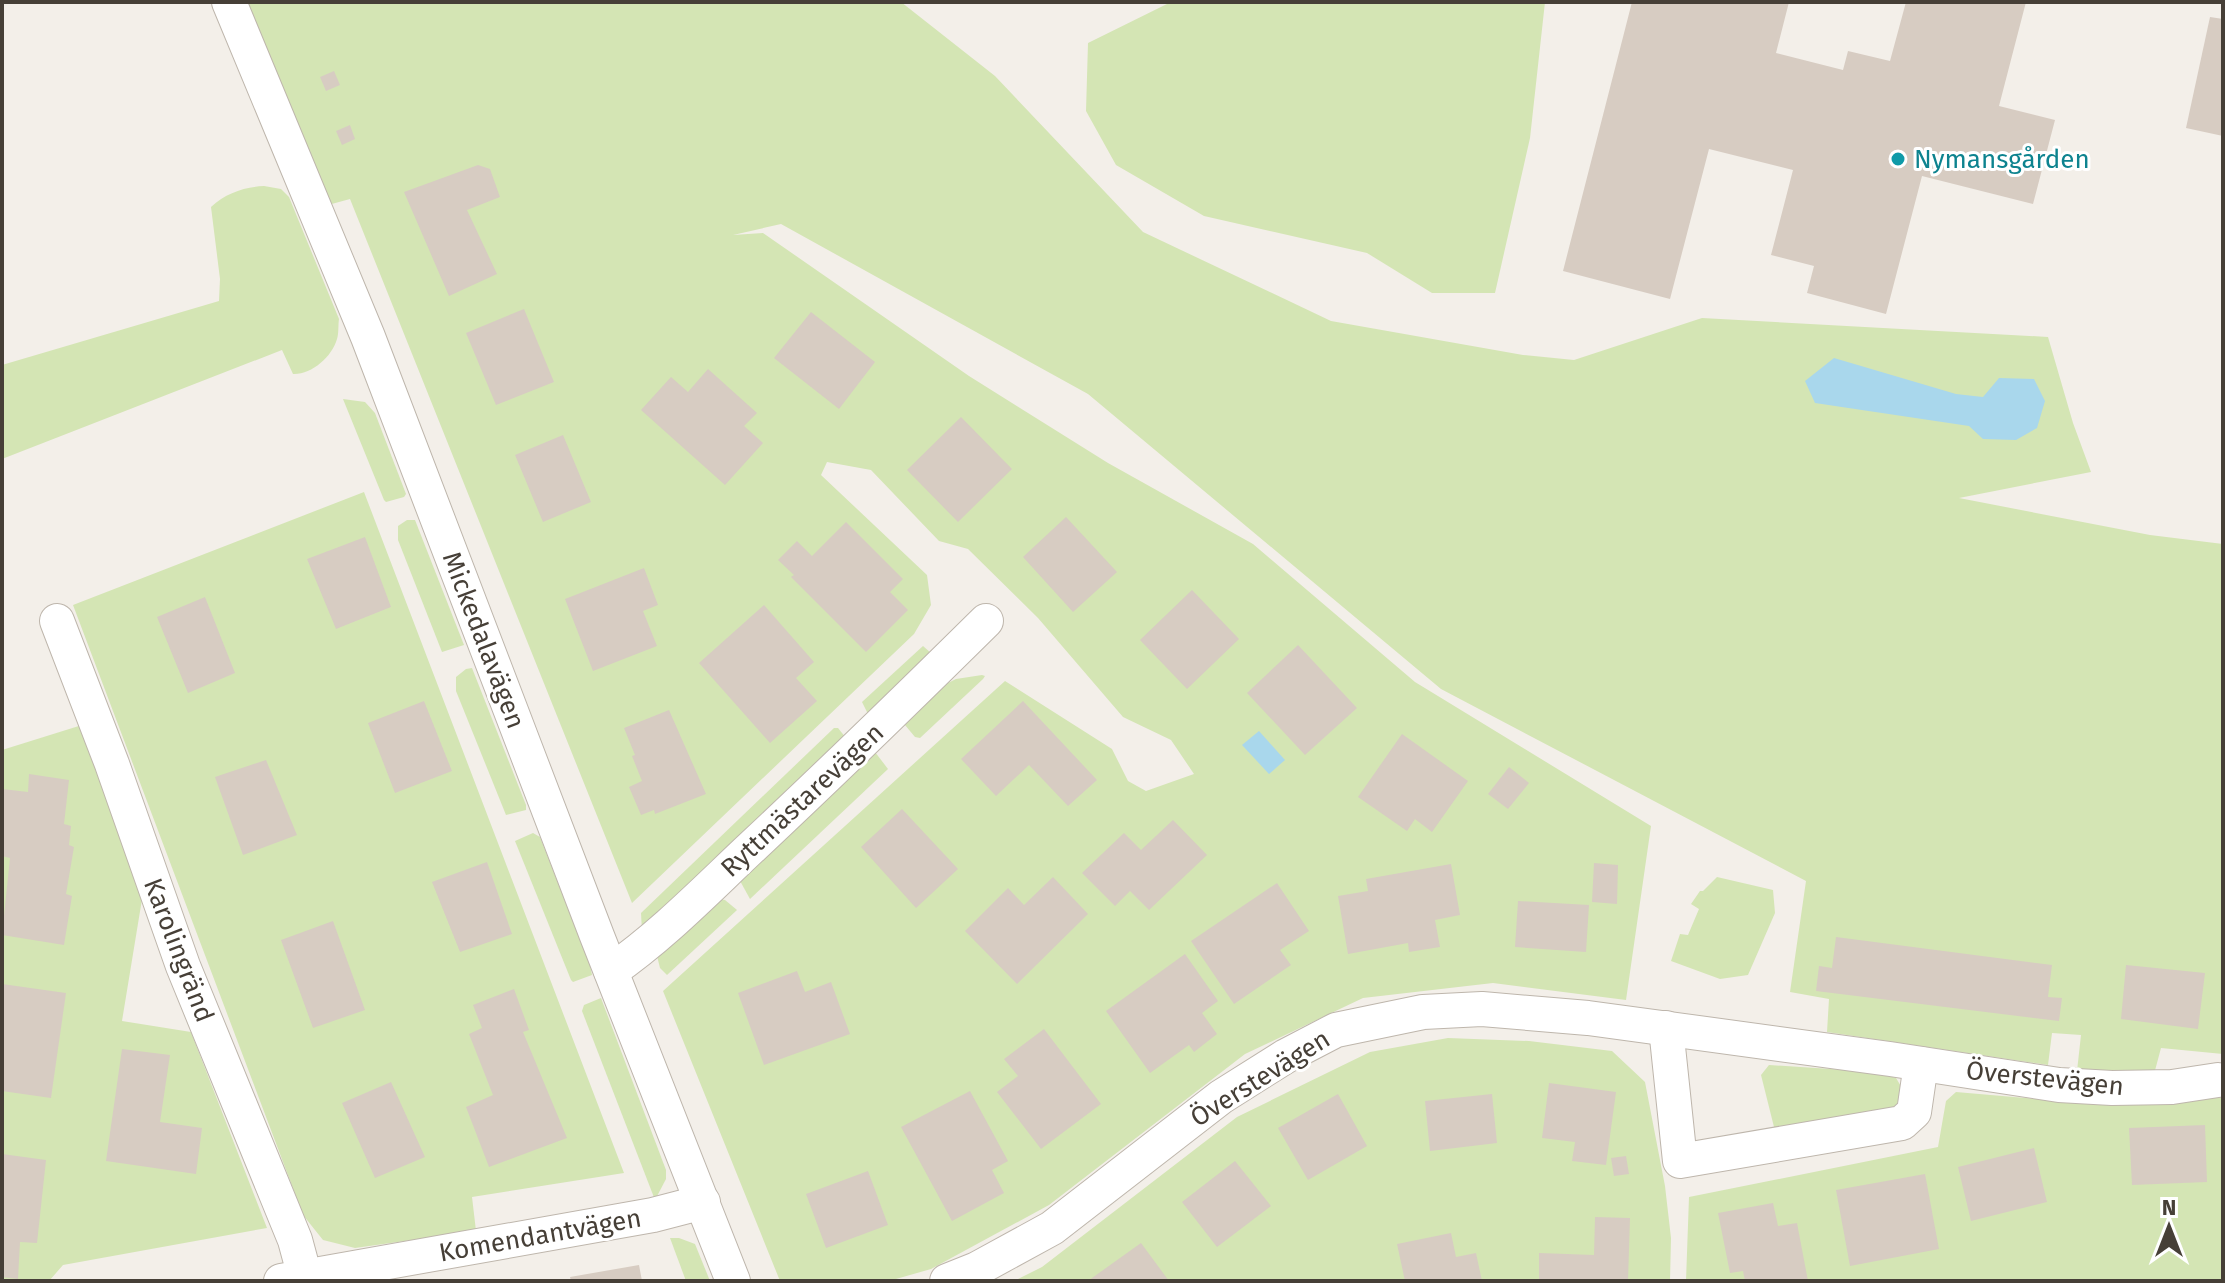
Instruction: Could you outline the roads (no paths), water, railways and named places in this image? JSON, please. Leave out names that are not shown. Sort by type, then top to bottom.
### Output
[{"type":"street","name":"Mickedalavägen","points":[[229,2],[368,337],[733,1281]]},
{"type":"street","name":"Karolingränd","points":[[57,621],[112,764],[183,966],[295,1240],[293,1279]]},
{"type":"street","name":"Ryttmästarevägen","points":[[611,971],[640,950],[742,856],[882,725],[986,621]]},
{"type":"street","name":"Överstevägen","points":[[947,1281],[977,1269],[1052,1228],[1221,1097],[1286,1056],[1336,1030],[1423,1012],[1482,1009],[1666,1028],[2076,1086],[2172,1087],[2218,1080]]},
{"type":"street","points":[[1666,1028],[1680,1161],[1902,1123],[1914,1112],[1921,1064]]},
{"type":"street","name":"Komendantvägen","points":[[293,1279],[653,1215],[703,1202]]},
{"type":"water","points":[[1834,358],[1956,394],[1983,397],[1999,378],[2034,379],[2045,401],[2037,428],[2016,440],[1983,439],[1969,426],[1815,403],[1805,381]]},
{"type":"water","points":[[1259,731],[1285,760],[1269,774],[1242,745]]},
{"type":"place","name":"Nymansgården","points":[[1898,159]]}]
